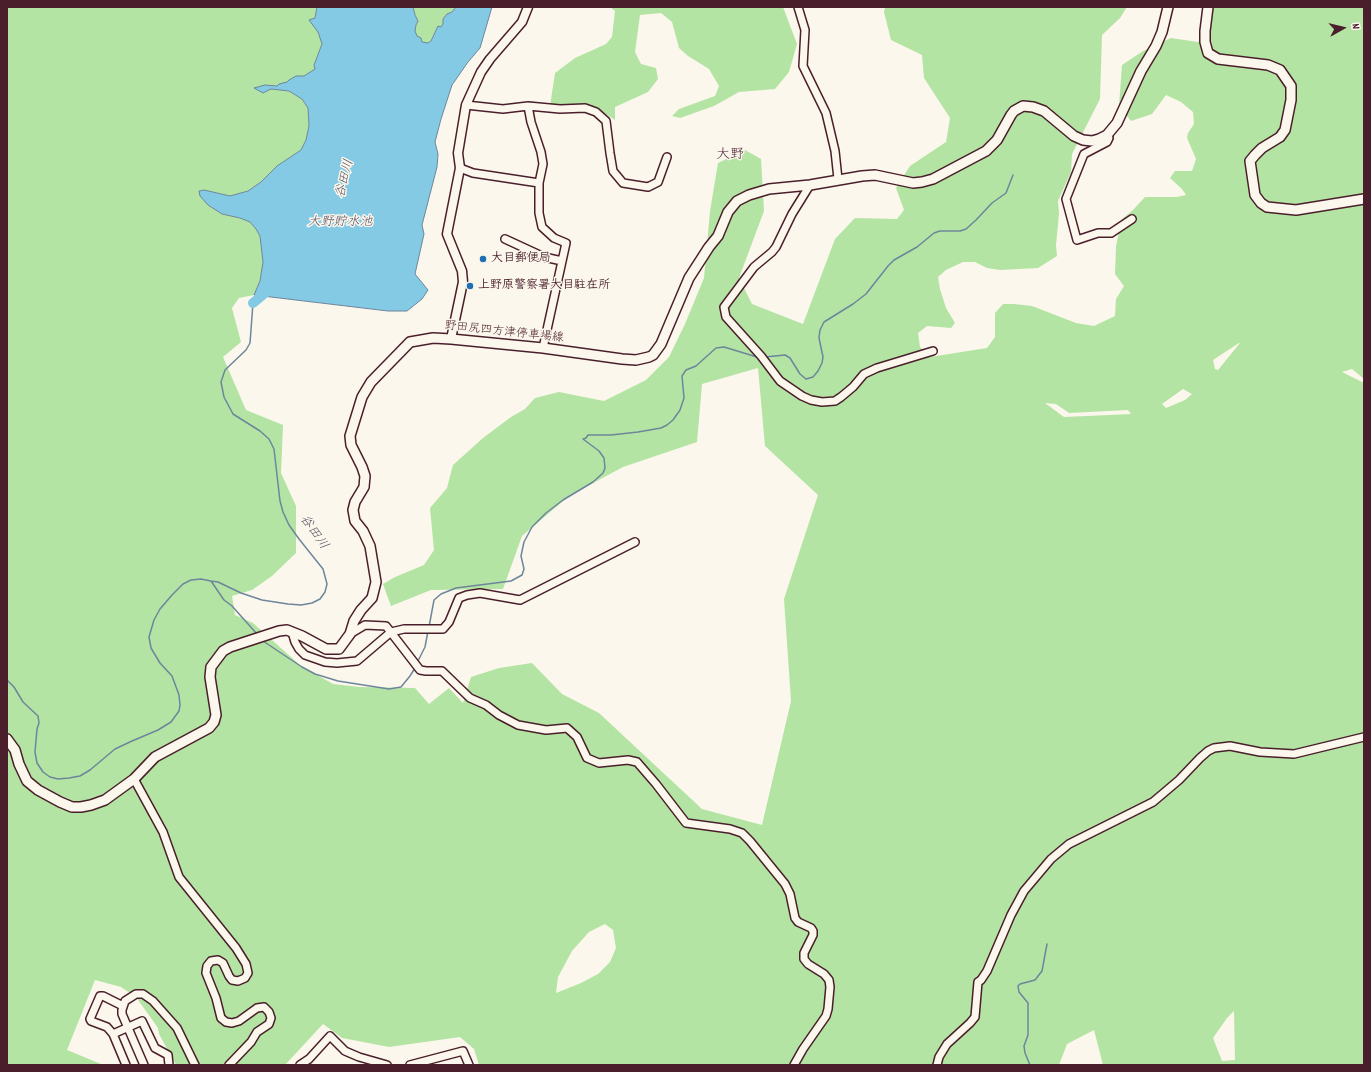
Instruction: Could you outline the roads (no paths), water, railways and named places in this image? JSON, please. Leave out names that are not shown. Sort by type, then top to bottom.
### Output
[{"type":"main road","points":[[1107,135],[1117,123],[1156,46],[1162,32],[1168,7]]},
{"type":"main road","points":[[1208,7],[1205,42],[1208,53],[1218,59],[1268,65],[1280,70],[1291,86],[1291,100],[1285,130],[1280,137],[1262,148],[1250,161],[1255,195],[1261,204],[1266,207],[1296,210],[1364,199]]},
{"type":"main road","name":"野田尻四方津停車場線","points":[[7,739],[14,750],[18,764],[27,781],[38,790],[60,802],[72,806],[91,806],[105,800],[134,778],[155,757],[209,728],[214,722],[216,715],[210,677],[211,667],[223,651],[230,647],[279,631],[287,630],[326,649],[339,649],[350,634],[354,621],[361,610],[372,598],[376,582],[370,546],[363,531],[356,521],[353,510],[355,502],[364,487],[365,476],[351,445],[350,436],[362,397],[371,382],[410,342],[433,338],[451,339],[543,348],[636,360],[653,355],[664,337],[689,278],[718,236],[728,212],[737,201],[749,195],[769,189],[810,185],[838,179],[875,175],[912,183],[932,179],[986,151],[997,140],[1014,111],[1023,106],[1032,106],[1044,111],[1074,136],[1083,140],[1092,141],[1107,135]]},
{"type":"street","points":[[451,339],[463,282],[462,271],[447,234],[460,168],[458,153],[466,104],[481,72],[490,59],[522,22],[528,7]]},
{"type":"street","points":[[798,7],[805,30],[803,66],[826,113],[835,151],[838,179]]},
{"type":"street","points":[[466,104],[503,109],[528,106],[560,109],[585,108],[596,112],[606,121],[614,171],[623,183],[648,187],[658,182],[667,157]]},
{"type":"street","points":[[528,106],[543,164],[539,183],[538,213],[542,227],[554,238],[566,243],[543,348]]},
{"type":"street","points":[[1107,135],[1109,138],[1107,142],[1084,154],[1066,199],[1078,240],[1098,233],[1111,233],[1132,219]]},
{"type":"street","points":[[460,168],[474,173],[539,183]]},
{"type":"street","points":[[810,185],[792,214],[776,247],[754,267],[724,307],[726,317],[761,356],[780,381],[802,396],[811,400],[822,402],[835,401],[853,387],[864,374],[884,365],[933,351]]},
{"type":"street","points":[[505,239],[544,257],[562,261]]},
{"type":"street","points":[[292,632],[295,642],[305,655],[325,662],[337,663],[357,661],[391,632],[404,629],[443,629],[449,622],[458,598],[480,593],[520,600],[635,542]]},
{"type":"street","points":[[350,634],[365,625],[386,626],[420,670],[426,672],[442,671],[470,698],[486,705],[499,715],[518,725],[546,730],[567,728],[577,737],[587,758],[599,763],[628,760],[637,762],[686,823],[730,829],[742,834],[750,841],[785,884],[790,894],[795,918],[798,922],[811,928],[813,931],[813,935],[804,953],[804,959],[808,964],[824,974],[829,980],[830,986],[826,1016],[803,1048],[794,1065]]},
{"type":"street","points":[[937,1065],[939,1057],[947,1044],[975,1017],[978,982],[987,972],[1011,915],[1024,891],[1051,859],[1069,844],[1153,802],[1179,780],[1200,758],[1214,748],[1230,746],[1260,752],[1294,754],[1364,737]]},
{"type":"street","points":[[134,778],[163,832],[179,877],[236,948],[246,964],[248,972],[245,978],[238,981],[232,980],[223,963],[218,960],[211,961],[207,966],[206,973],[216,998],[220,1018],[226,1022],[232,1023],[238,1021],[257,1008],[264,1007],[269,1012],[271,1018],[269,1024],[257,1032],[251,1042],[229,1065]]},
{"type":"street","points":[[144,1065],[122,1014],[125,1001],[136,994],[143,994],[147,996],[177,1028],[194,1065]]},
{"type":"street","points":[[123,1006],[100,996],[90,1019],[91,1021],[107,1027],[113,1034],[126,1065]]},
{"type":"street","points":[[113,1034],[142,1021],[156,1048],[168,1055],[169,1065]]},
{"type":"street","points":[[300,1065],[309,1059],[330,1036],[345,1051],[376,1064],[387,1065]]},
{"type":"street","points":[[410,1065],[463,1051],[469,1065]]},
{"type":"street","points":[[356,1065],[359,1058]]},
{"type":"water","name":"大野貯水池","points":[[317,7],[413,7],[418,21],[415,31],[417,36],[421,38],[422,42],[428,43],[431,41],[438,26],[441,27],[443,24],[443,19],[456,7],[492,7],[480,48],[452,85],[441,119],[435,142],[438,154],[437,167],[422,225],[424,234],[415,274],[428,290],[422,299],[407,311],[388,311],[254,295],[260,281],[263,262],[260,236],[250,222],[222,214],[208,205],[200,196],[199,191],[204,190],[230,196],[248,191],[261,182],[277,166],[301,150],[306,140],[309,126],[308,108],[302,99],[289,91],[271,89],[263,93],[254,88],[265,85],[277,86],[296,76],[304,76],[315,69],[314,65],[322,44],[318,32],[309,20],[315,18]]},
{"type":"waterway","points":[[765,357],[785,355],[790,358],[800,374],[806,379],[813,377],[822,363],[823,357],[819,338],[820,330],[824,322],[866,294],[894,260],[917,247],[934,233],[940,231],[960,231],[966,229],[992,203],[1006,193],[1013,175]]},
{"type":"waterway","name":"谷田川","points":[[253,303],[271,288]]},
{"type":"waterway","name":"谷田川","points":[[7,680],[14,687],[23,702],[38,716],[39,723],[35,752],[37,763],[43,772],[50,777],[58,779],[80,776],[90,770],[115,749],[158,730],[171,722],[179,711],[179,695],[172,676],[160,663],[151,648],[149,637],[154,620],[160,609],[183,584],[191,580],[201,579],[218,582],[241,593],[262,600],[301,605],[312,603],[320,599],[325,592],[327,584],[323,569],[289,525],[283,512],[280,501],[274,449],[269,439],[260,431],[233,414],[224,397],[221,382],[225,370],[246,350],[250,343],[253,303]]},
{"type":"waterway","points":[[429,627],[434,600],[441,594],[456,588],[511,581],[522,575],[524,569],[521,556],[524,542],[532,527],[546,513],[563,500],[593,482],[603,473],[605,468],[604,458],[599,451],[583,439],[588,435],[611,435],[638,432],[661,428],[667,425],[673,420],[680,410],[684,398],[682,376],[686,370],[696,366],[716,348],[724,347],[757,357]]},
{"type":"waterway","points":[[211,581],[224,600],[232,606],[257,634]]},
{"type":"waterway","points":[[417,663],[425,647],[428,631]]},
{"type":"waterway","points":[[263,641],[315,674],[338,681],[389,689],[401,687],[415,668]]},
{"type":"waterway","points":[[1030,1065],[1024,1046],[1028,1035],[1028,1003],[1019,992],[1018,986],[1020,984],[1035,980],[1042,971],[1047,944]]},
{"type":"place","name":"大目郵便局","points":[[483,259]]},
{"type":"place","name":"上野原警察署大目駐在所","points":[[470,286]]},
{"type":"district","name":"大野","points":[[730,156]]}]
